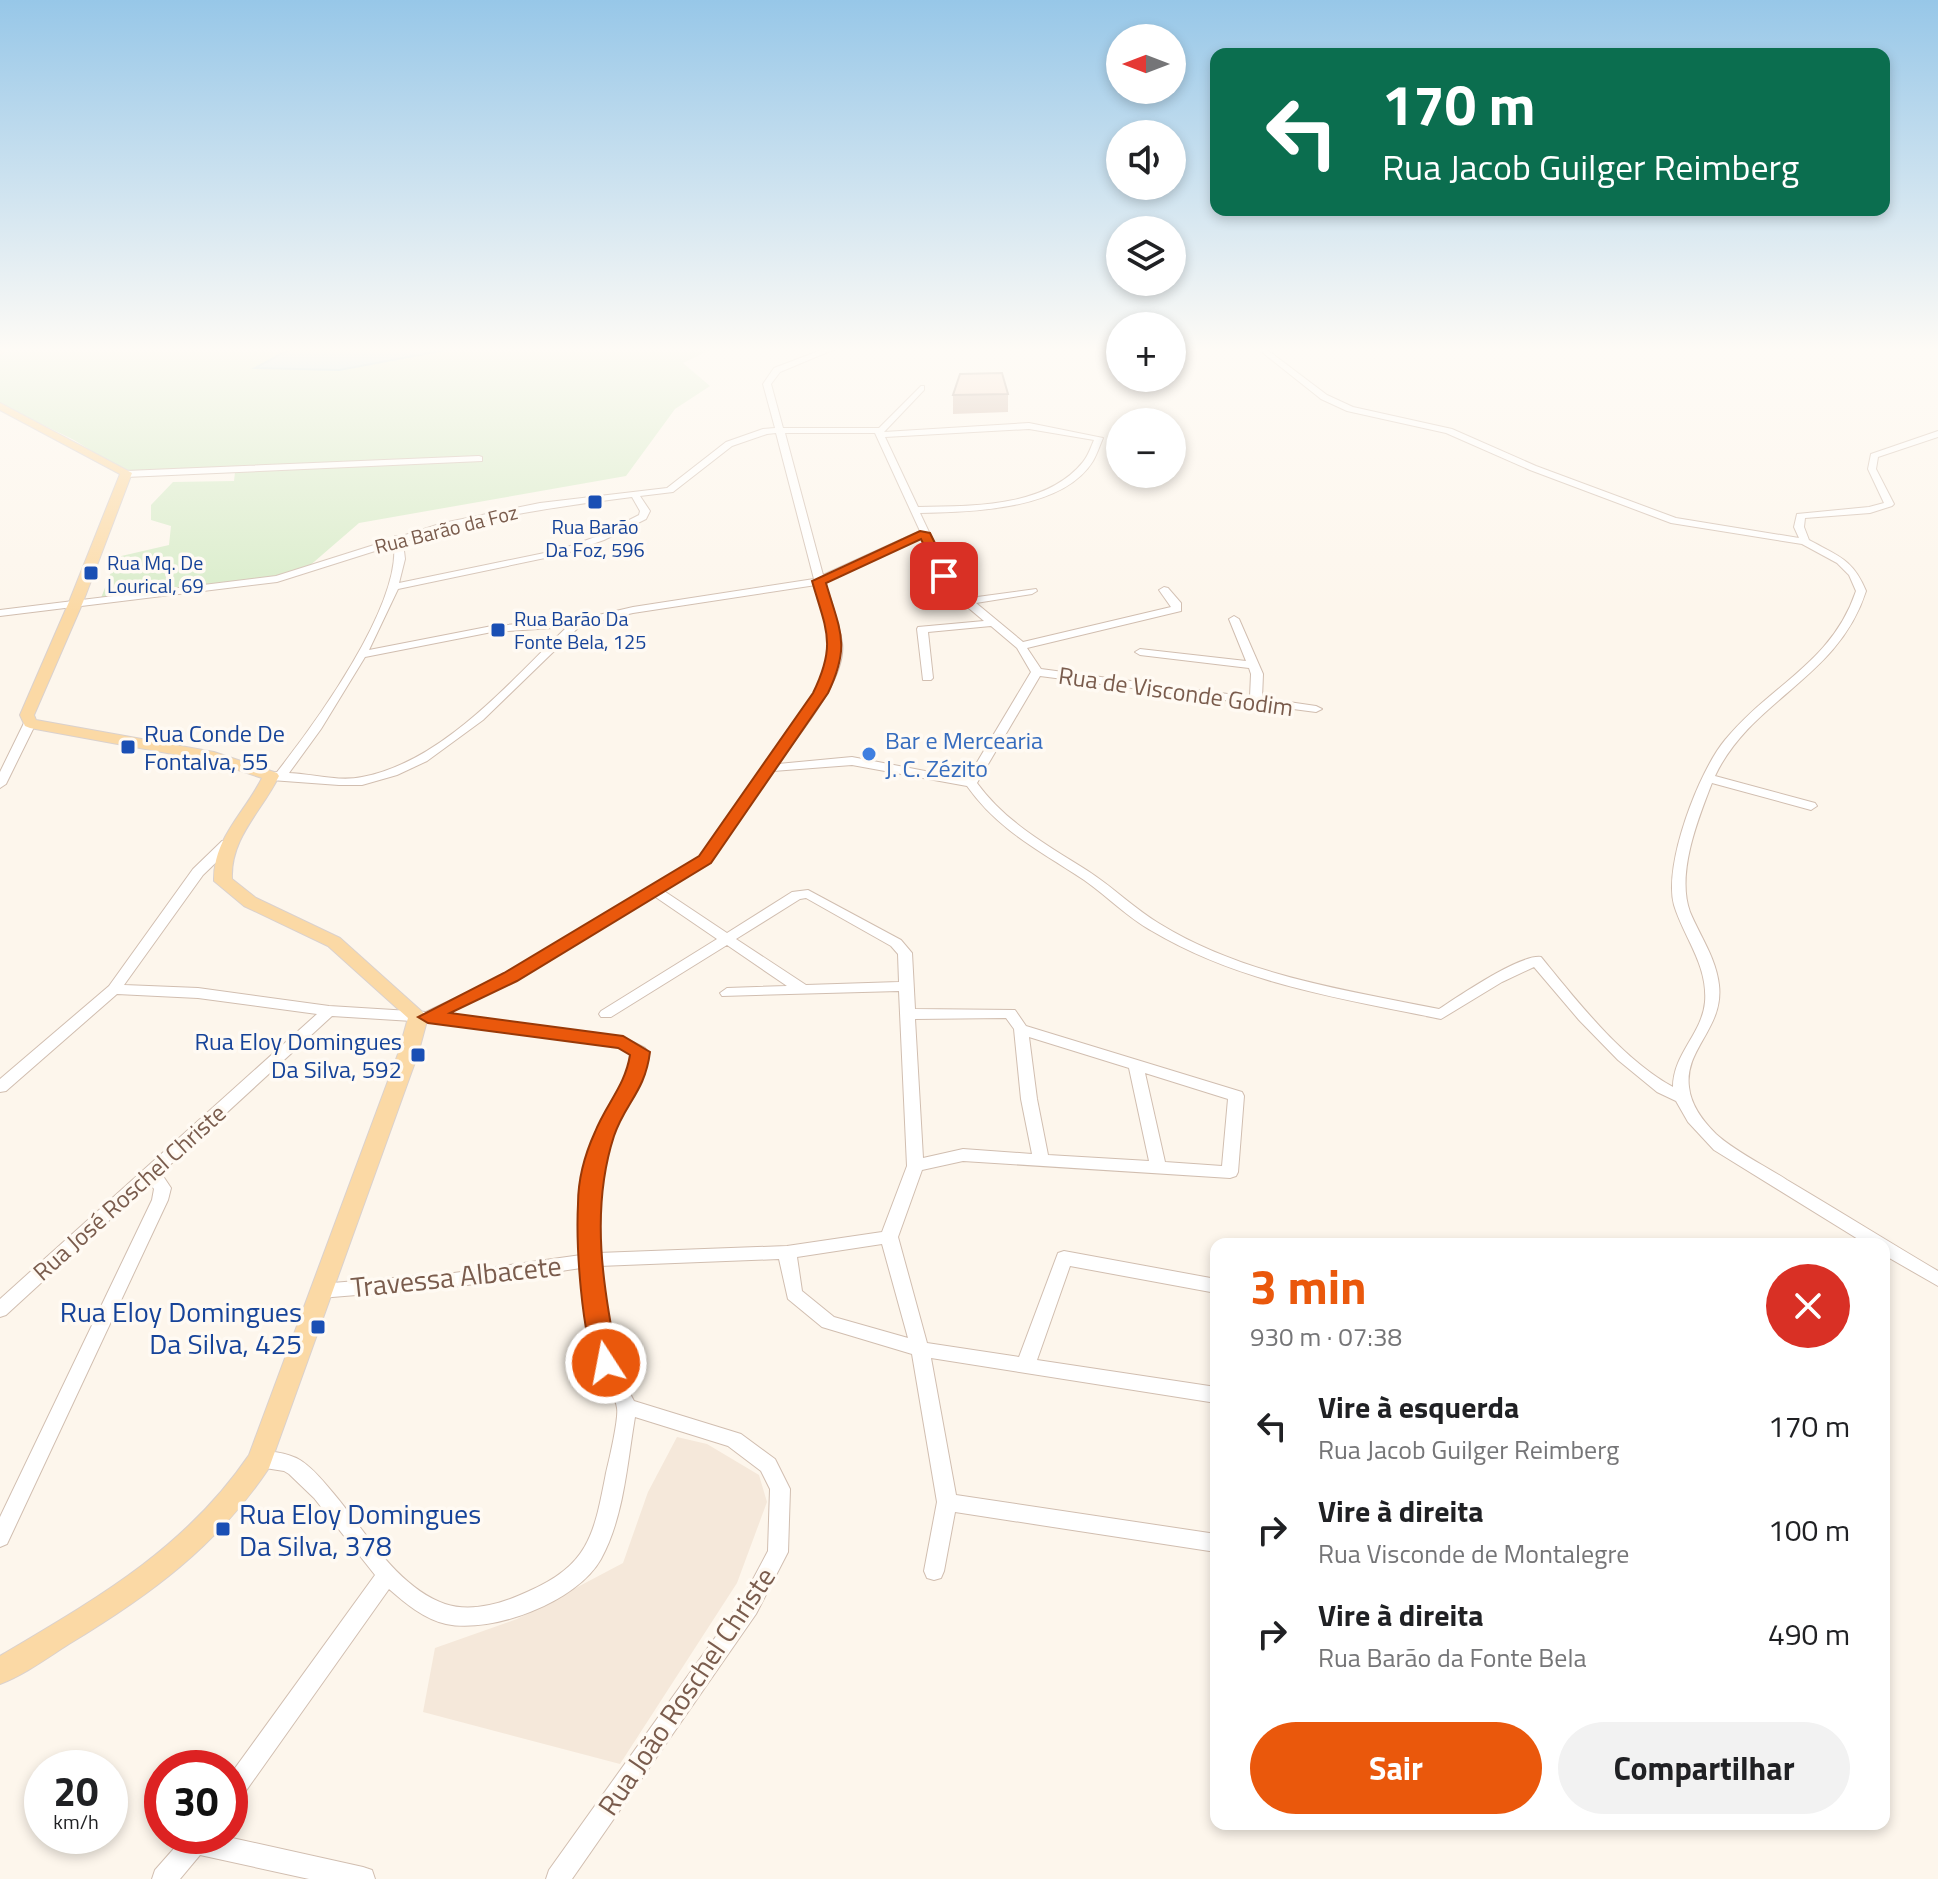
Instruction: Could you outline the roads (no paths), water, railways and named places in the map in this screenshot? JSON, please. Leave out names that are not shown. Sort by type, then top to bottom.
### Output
[{"type":"main road","points":[[0,1671],[193,1545],[239,1496],[260,1460],[423,1017],[334,942],[250,902],[227,887],[222,870],[227,844],[276,776],[214,757],[30,723],[27,715],[31,704],[76,602],[126,474],[59,437]]},
{"type":"street","name":"Rua Barão da Foz","points":[[0,613],[277,579],[398,538],[529,508],[670,490],[729,444],[753,437]]},
{"type":"street","points":[[423,1017],[511,977],[657,892],[705,860],[821,693],[837,656],[780,437]]},
{"type":"street","points":[[882,437],[950,587],[1021,646],[1037,672],[971,783]]},
{"type":"street","name":"Rua Barão da Foz","points":[[917,510],[981,507],[1051,492],[1079,470],[1099,438],[1091,437]]},
{"type":"street","points":[[1462,437],[1542,472],[1674,521],[1805,542],[1841,561],[1854,574],[1861,591],[1845,633],[1730,741],[1709,778],[1693,821],[1677,886],[1706,955],[1711,1006],[1706,1025],[1686,1058],[1681,1097]]},
{"type":"street","points":[[1805,542],[1799,527],[1800,516],[1889,504],[1872,469],[1874,456],[1930,437]]},
{"type":"street","points":[[126,474],[479,459]]},
{"type":"street","points":[[393,587],[561,552],[629,525],[645,513],[634,494]]},
{"type":"street","points":[[361,655],[492,629],[577,623],[622,612],[819,581],[924,533]]},
{"type":"street","points":[[276,776],[333,707],[361,655],[393,587],[401,551],[398,538]]},
{"type":"street","points":[[1021,646],[1177,609],[1176,603],[1164,590]]},
{"type":"street","points":[[966,602],[1032,591]]},
{"type":"street","points":[[1234,619],[1254,665],[1258,688],[1256,702]]},
{"type":"street","points":[[276,776],[363,781],[439,749],[577,623]]},
{"type":"street","points":[[927,678],[922,629],[993,623]]},
{"type":"street","points":[[1140,652],[1254,665]]},
{"type":"street","name":"Rua de Visconde Godim","points":[[1037,672],[1316,709]]},
{"type":"street","points":[[0,784],[30,723]]},
{"type":"street","points":[[770,768],[852,761],[971,783],[987,808],[1003,824],[1088,877],[1138,916],[1188,944],[1296,983],[1441,1014],[1497,979],[1536,960],[1651,1081],[1681,1097],[1701,1131],[1720,1146],[1869,1238]]},
{"type":"street","points":[[1709,778],[1811,806]]},
{"type":"street","points":[[0,1087],[114,989],[198,872],[227,844]]},
{"type":"street","points":[[657,892],[804,990]]},
{"type":"street","points":[[606,1014],[797,895],[808,894],[896,943],[905,953],[915,1166],[889,1237],[920,1349],[947,1502],[934,1571]]},
{"type":"street","points":[[727,993],[906,986]]},
{"type":"street","points":[[114,989],[198,993],[329,1011],[423,1017],[623,1042],[640,1052],[637,1078],[605,1131],[594,1167],[589,1204],[591,1260],[606,1363],[627,1407],[601,1540],[587,1565],[564,1585],[503,1613],[463,1618],[433,1611],[407,1596],[294,1466],[260,1460]]},
{"type":"street","name":"Rua José Roschel Christe","points":[[0,1310],[83,1232],[153,1175],[203,1122],[329,1011]]},
{"type":"street","points":[[907,1014],[1010,1013],[1021,1029],[1029,1099],[1041,1160]]},
{"type":"street","points":[[915,1166],[963,1155],[1230,1172],[1236,1096],[1021,1029]]},
{"type":"street","points":[[1136,1065],[1158,1167]]},
{"type":"street","points":[[0,1538],[160,1200],[163,1188],[153,1175]]},
{"type":"street","name":"Travessa Albacete","points":[[320,1291],[469,1278],[591,1260],[787,1252],[889,1237]]},
{"type":"street","points":[[1890,1251],[1938,1279]]},
{"type":"street","points":[[787,1252],[794,1294],[828,1322],[920,1349],[1210,1394]]},
{"type":"street","points":[[1026,1364],[1064,1258],[1210,1285]]},
{"type":"street","name":"Rua João Roschel Christe","points":[[558,1879],[741,1620],[778,1552],[780,1489],[768,1465],[734,1440],[627,1407]]},
{"type":"street","points":[[947,1502],[1210,1542]]},
{"type":"street","points":[[248,1769],[388,1574]]},
{"type":"street","points":[[248,1851],[363,1879]]},
{"type":"street","points":[[164,1879],[185,1854]]},
{"type":"place","name":"Rua Barão Da Foz, 596","points":[[595,502]]},
{"type":"place","name":"Rua Mq. De Lourical, 69","points":[[91,573]]},
{"type":"place","name":"Rua Barão Da Fonte Bela, 125","points":[[498,630]]},
{"type":"place","name":"Rua Conde De Fontalva, 55","points":[[128,747]]},
{"type":"place","name":"Bar e Mercearia J. C. Zézito","points":[[869,754]]},
{"type":"place","name":"Rua Eloy Domingues Da Silva, 592","points":[[418,1055]]},
{"type":"place","name":"Rua Eloy Domingues Da Silva, 425","points":[[318,1327]]},
{"type":"place","name":"Rua Eloy Domingues Da Silva, 378","points":[[223,1529]]}]
